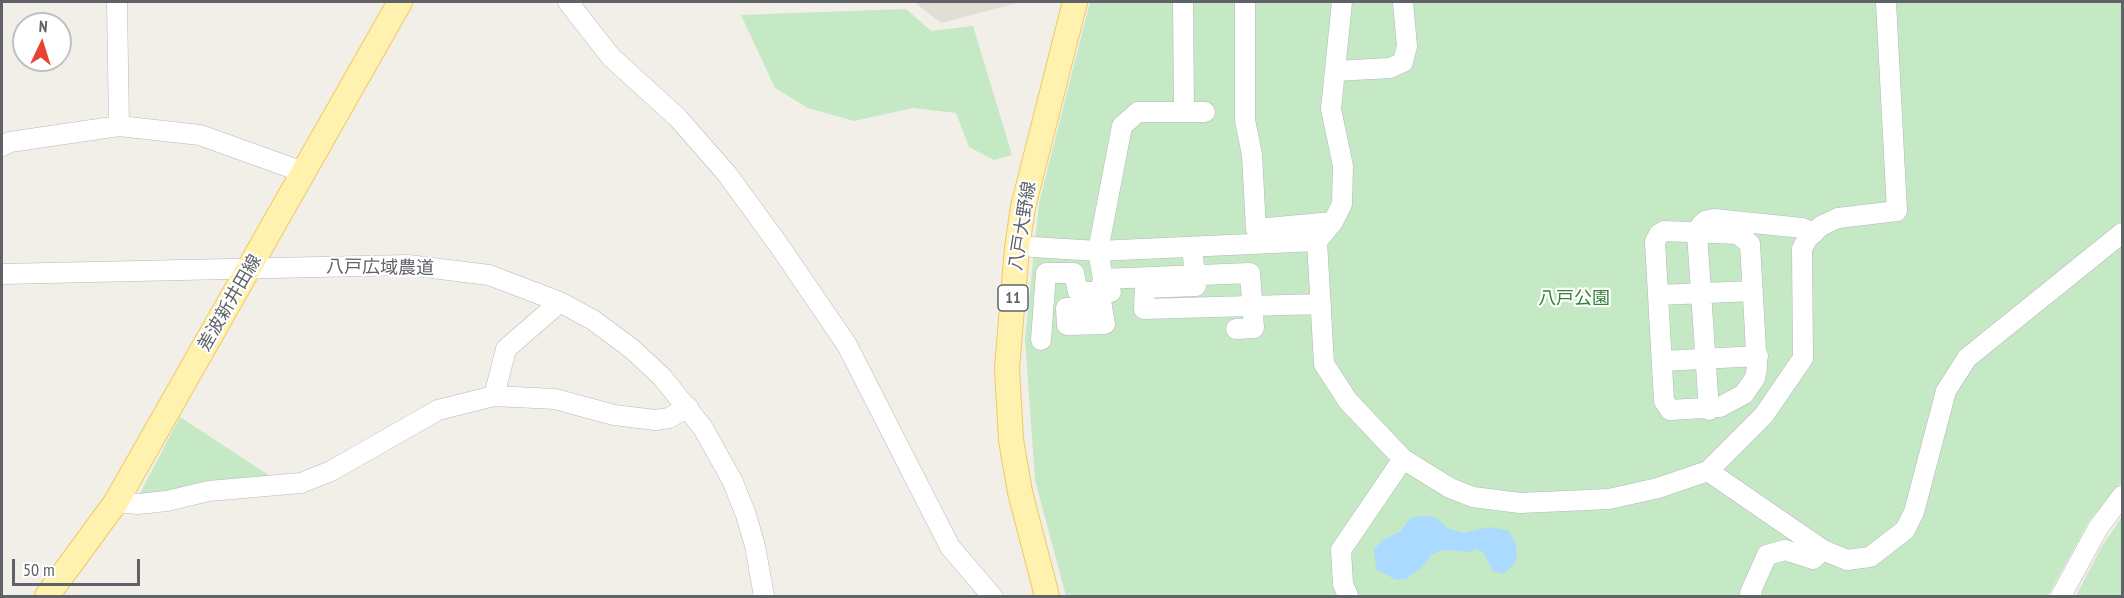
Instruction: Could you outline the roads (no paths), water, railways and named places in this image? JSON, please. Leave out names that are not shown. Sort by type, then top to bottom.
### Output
[{"type":"main road","name":"差波新井田線","points":[[47,597],[116,502],[400,2]]},
{"type":"main road","name":"八戸大野線","points":[[1047,597],[1020,492],[1011,440],[1007,368],[1017,248],[1023,207],[1075,2]]},
{"type":"street","points":[[117,2],[119,126]]},
{"type":"street","points":[[568,2],[611,57],[678,118],[727,174],[778,244],[847,345],[950,547],[992,597]]},
{"type":"street","points":[[1182,2],[1184,111]]},
{"type":"street","points":[[1245,2],[1245,120],[1252,155],[1256,229],[1333,222]]},
{"type":"street","points":[[1342,2],[1331,109],[1343,166],[1342,204],[1333,222],[1317,241],[1324,364],[1348,401],[1403,459],[1450,488],[1473,497],[1520,503],[1609,499],[1658,488],[1708,471],[1764,415],[1803,358],[1802,249],[1814,233],[1838,218],[1897,211],[1886,2]]},
{"type":"street","points":[[1335,71],[1390,68],[1403,62],[1407,46],[1403,2]]},
{"type":"street","points":[[1102,293],[1098,251],[1122,126],[1138,112],[1205,112]]},
{"type":"street","points":[[2,146],[10,142],[119,126],[200,135],[303,172]]},
{"type":"street","points":[[1709,410],[1697,232],[1705,221],[1714,219],[1802,228],[1814,233]]},
{"type":"street","points":[[1664,231],[1697,232],[1738,234],[1746,239],[1751,251],[1758,356],[1755,378],[1744,394],[1720,407],[1709,410],[1677,410],[1667,406],[1664,401],[1656,237],[1664,231]]},
{"type":"street","points":[[1708,471],[1823,550],[1847,560],[1870,556],[1905,530],[1914,512],[1946,391],[1967,358],[2122,233]]},
{"type":"street","points":[[1032,247],[1098,251],[1317,241]]},
{"type":"street","points":[[1192,246],[1196,286],[1145,288],[1144,309],[1321,304]]},
{"type":"street","name":"八戸広域農道","points":[[2,274],[408,265],[489,275],[560,302],[593,320],[632,349],[662,377],[688,407],[708,436],[733,482],[755,546],[764,597]]},
{"type":"street","points":[[1041,340],[1046,273],[1074,273],[1078,292],[1102,293],[1132,291],[1133,279],[1250,273],[1254,328],[1236,329]]},
{"type":"street","points":[[1658,295],[1753,291]]},
{"type":"street","points":[[494,396],[506,349],[560,302]]},
{"type":"street","points":[[1662,361],[1758,356]]},
{"type":"street","points":[[116,502],[138,504],[167,501],[209,491],[301,483],[331,471],[438,410],[494,396],[555,399],[614,415],[655,420],[669,418],[688,407]]},
{"type":"street","points":[[1348,597],[1343,584],[1341,550],[1403,459]]},
{"type":"street","points":[[2061,597],[2098,528],[2122,496]]},
{"type":"street","points":[[1752,597],[1750,593],[1767,555],[1785,550],[1813,559],[1823,550]]},
{"type":"water","points":[[1434,517],[1449,529],[1465,533],[1489,527],[1509,531],[1516,545],[1517,556],[1514,564],[1503,574],[1493,571],[1483,552],[1476,549],[1469,552],[1444,550],[1432,554],[1421,568],[1406,579],[1396,580],[1376,569],[1374,549],[1383,540],[1401,531],[1410,518]]},
{"type":"park label","name":"八戸公園","points":[[1574,299]]}]
